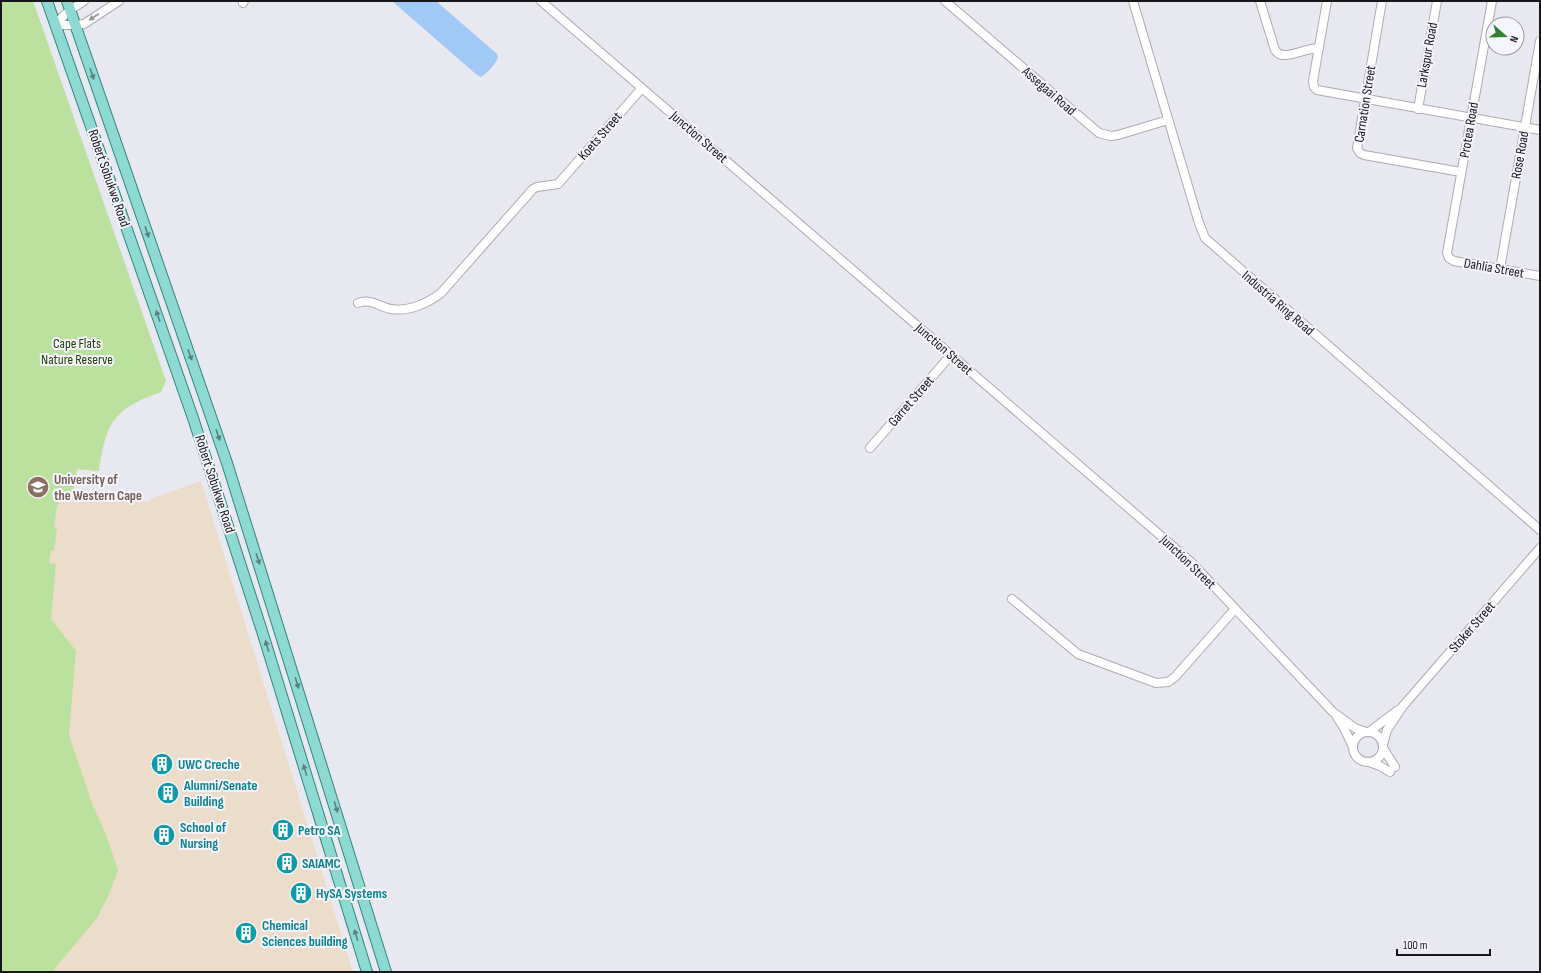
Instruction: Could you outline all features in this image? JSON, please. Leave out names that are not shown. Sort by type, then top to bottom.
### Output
[{"type":"main road","name":"Robert Sobukwe Road","points":[[47,1],[202,446],[262,631],[367,972]]},
{"type":"main road","name":"Robert Sobukwe Road","points":[[68,6],[228,463],[386,972]]},
{"type":"street","points":[[55,24],[68,6],[84,1]]},
{"type":"street","points":[[55,24],[75,26],[84,24],[119,1]]},
{"type":"street","name":"Junction Street","points":[[541,1],[1186,557],[1333,712],[1345,730],[1353,747]]},
{"type":"street","name":"Assegaai Road","points":[[945,1],[1099,133],[1111,136],[1118,135],[1168,120]]},
{"type":"street","name":"Industria Ring Road","points":[[1133,1],[1199,223],[1205,238],[1540,530]]},
{"type":"street","points":[[1260,1],[1275,50],[1278,54],[1285,55],[1310,48],[1319,48]]},
{"type":"street","points":[[1327,1],[1313,81],[1314,87],[1320,92],[1540,130]]},
{"type":"street","name":"Carnation Street","points":[[1382,1],[1356,145],[1360,153],[1364,155],[1461,172]]},
{"type":"street","name":"Larkspur Road","points":[[1418,109],[1437,1]]},
{"type":"street","name":"Protea Road","points":[[1449,258],[1447,250],[1492,1]]},
{"type":"street","name":"Rose Road","points":[[1500,270],[1540,41]]},
{"type":"street","name":"Koets Street","points":[[358,304],[367,301],[389,308],[402,309],[418,306],[432,299],[447,287],[535,188],[558,184],[642,88]]},
{"type":"street","name":"Dahlia Street","points":[[1449,258],[1454,261],[1540,276]]},
{"type":"street","name":"Garret Street","points":[[870,448],[951,355]]},
{"type":"street","name":"Stoker Street","points":[[1383,746],[1388,730],[1403,706],[1540,548]]},
{"type":"street","points":[[1012,599],[1078,654],[1152,682],[1160,683],[1168,682],[1176,677],[1235,609]]},
{"type":"street","name":"Stoker Street","points":[[1367,732],[1403,706]]},
{"type":"street","name":"Junction Street","points":[[1333,712],[1356,728],[1367,732]]},
{"type":"street","points":[[1367,732],[1373,732],[1380,737],[1392,770],[1360,760],[1357,756],[1353,747],[1355,739],[1367,732]]},
{"type":"street","points":[[1367,762],[1374,761],[1381,755],[1383,746]]},
{"type":"shaded area","name":"University of the Western Cape","points":[[1,1],[33,1],[166,381],[161,392],[140,400],[124,409],[110,426],[103,447],[99,471],[77,469],[73,493],[149,502],[150,499],[201,481],[353,972],[1,972]]},
{"type":"green space","name":"Cape Flats Nature Reserve","points":[[1,1],[33,1],[166,381],[161,392],[132,404],[115,419],[105,440],[99,471],[77,469],[73,493],[62,492],[56,511],[54,527],[57,528],[54,551],[51,551],[49,563],[56,564],[51,619],[76,651],[69,735],[92,803],[106,835],[118,870],[109,894],[97,918],[52,972],[1,972]]},
{"type":"water","points":[[392,1],[436,1],[497,54],[498,57],[495,63],[481,77],[477,75]]},
{"type":"place","name":"University of the Western Cape","points":[[38,487]]},
{"type":"place","name":"UWC Creche","points":[[162,764]]},
{"type":"place","name":"Alumni/Senate Building","points":[[168,793]]},
{"type":"place","name":"Petro SA","points":[[283,830]]},
{"type":"place","name":"School of Nursing","points":[[164,835]]},
{"type":"place","name":"SAIAMC","points":[[287,863]]},
{"type":"place","name":"HySA Systems","points":[[301,893]]},
{"type":"place","name":"Chemical Sciences building","points":[[246,933]]}]
